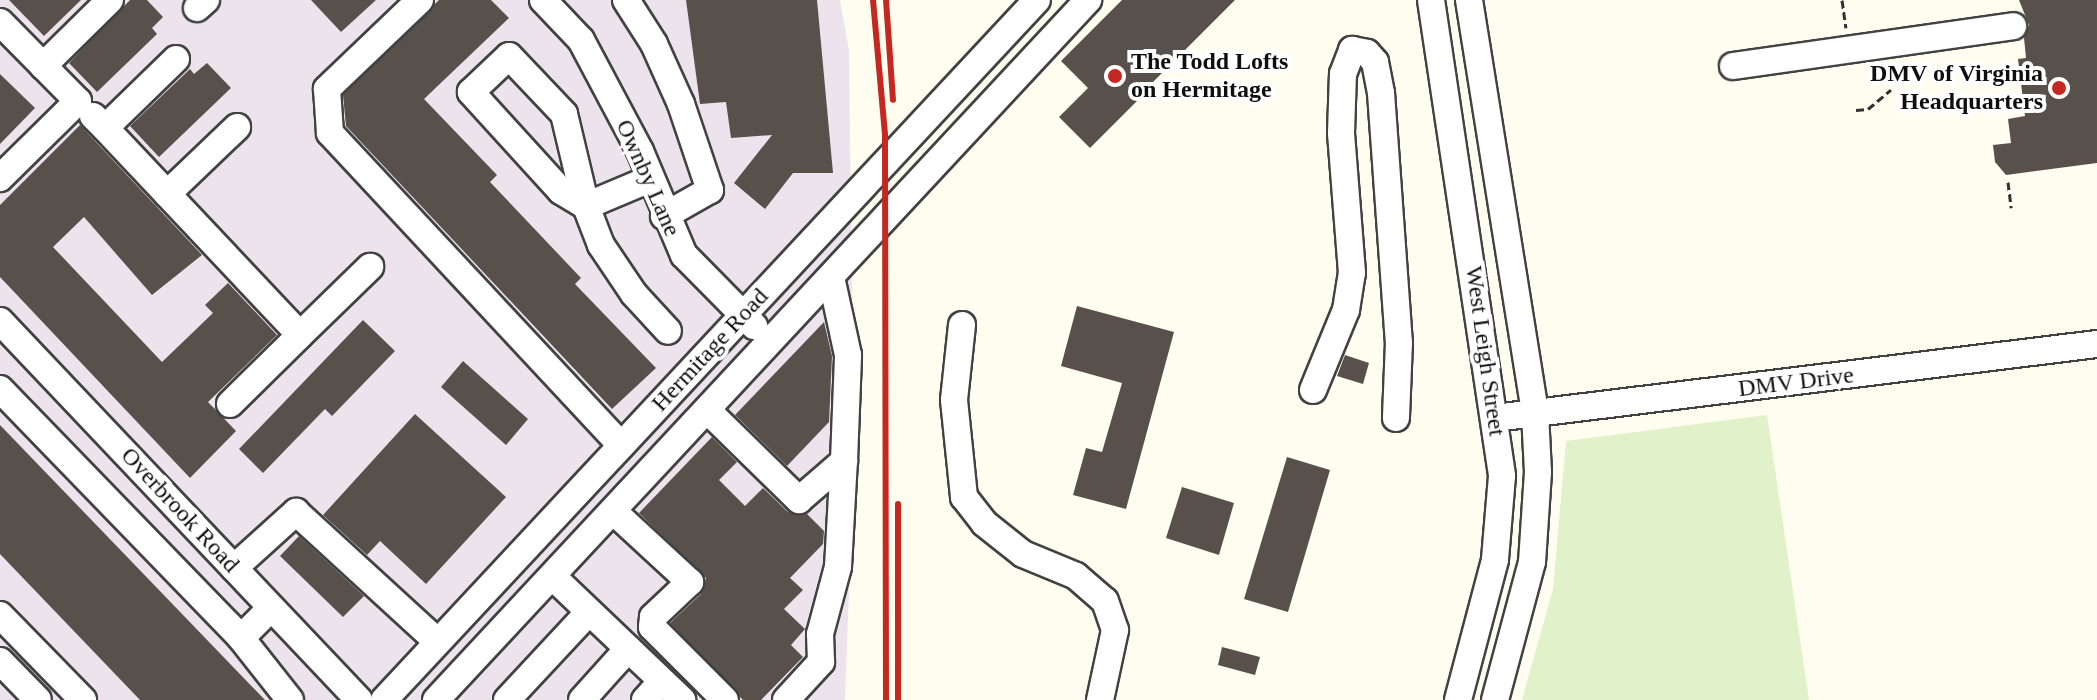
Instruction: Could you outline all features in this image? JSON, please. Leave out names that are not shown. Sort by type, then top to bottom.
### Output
[{"type":"street","points":[[43,66],[110,0]]},
{"type":"street","points":[[420,0],[327,89],[330,133],[621,445]]},
{"type":"street","points":[[626,0],[670,80],[710,190],[664,216]]},
{"type":"street","name":"Hermitage Road","points":[[384,700],[1037,0]]},
{"type":"street","name":"Hermitage Road","points":[[436,700],[1088,0]]},
{"type":"street","name":"West Leigh Street","points":[[1431,0],[1495,418],[1502,509],[1483,616],[1458,700]]},
{"type":"street","name":"West Leigh Street","points":[[1469,0],[1535,413],[1538,472],[1532,562],[1495,700]]},
{"type":"street","name":"Ownby Lane","points":[[557,5],[581,40],[684,255],[771,342]]},
{"type":"street","points":[[0,22],[105,128],[300,335]]},
{"type":"street","points":[[1733,66],[2013,26]]},
{"type":"street","points":[[1313,390],[1346,310],[1352,273],[1341,133],[1343,74],[1352,50],[1367,53],[1375,62],[1381,93],[1399,342],[1396,418]]},
{"type":"street","points":[[586,206],[561,191],[471,92],[509,56],[564,114],[586,206],[618,273],[668,331]]},
{"type":"street","points":[[105,128],[176,59]]},
{"type":"street","points":[[0,178],[78,101]]},
{"type":"street","points":[[167,194],[237,127]]},
{"type":"street","points":[[586,206],[650,179]]},
{"type":"street","points":[[230,404],[370,267]]},
{"type":"street","points":[[786,700],[821,662],[820,634],[838,567],[848,355],[831,277]]},
{"type":"street","name":"Overbrook Road","points":[[0,321],[359,700]]},
{"type":"street","points":[[962,325],[954,400],[964,497],[984,523],[1023,554],[1076,576],[1105,601],[1115,630],[1100,700]]},
{"type":"street","name":"DMV Drive","points":[[1495,418],[2097,344]]},
{"type":"street","points":[[0,389],[241,638],[290,700]]},
{"type":"street","points":[[707,410],[799,500],[844,461]]},
{"type":"street","points":[[613,511],[690,582],[653,617],[652,627],[725,700]]},
{"type":"street","points":[[234,568],[296,512],[437,641]]},
{"type":"street","points":[[552,576],[628,649],[654,691],[682,700]]},
{"type":"street","points":[[241,638],[271,608]]},
{"type":"street","points":[[507,700],[589,612]]},
{"type":"street","points":[[0,615],[70,696]]},
{"type":"street","points":[[582,700],[628,649]]},
{"type":"street","points":[[0,661],[38,700]]},
{"type":"path","points":[[1842,0],[1846,28]]},
{"type":"path","points":[[1856,110],[1868,109],[1891,90]]},
{"type":"path","points":[[2008,182],[2011,208]]},
{"type":"shaded area","points":[[0,0],[840,0],[849,50],[854,453],[845,700],[0,700]]},
{"type":"green space","points":[[1767,415],[1809,700],[1522,700],[1553,589],[1566,441]]},
{"type":"building","points":[[9,0],[81,0],[44,36]]},
{"type":"building","points":[[130,0],[147,0],[163,17],[152,28],[157,34],[97,92],[69,63]]},
{"type":"building","points":[[311,0],[376,0],[341,32]]},
{"type":"building","points":[[439,0],[491,0],[509,18],[424,99],[497,175],[490,182],[581,278],[575,284],[656,368],[612,409],[346,126],[343,95]]},
{"type":"building","points":[[686,0],[817,0],[833,173],[793,173],[765,209],[734,183],[772,135],[731,138],[726,102],[700,104]]},
{"type":"building","name":"The Todd Lofts on Hermitage","points":[[1122,0],[1235,0],[1153,82],[1159,88],[1147,99],[1143,95],[1090,148],[1059,117],[1088,88],[1061,61]]},
{"type":"building","name":"DMV of Virginia Headquarters","points":[[2019,0],[2097,0],[2097,163],[2006,175],[1995,162],[1993,145],[2011,143],[2008,119],[2025,116],[2018,59],[2026,58],[2024,38],[2029,25]]},
{"type":"building","points":[[207,63],[231,88],[159,157],[130,126],[190,69],[194,74]]},
{"type":"building","points":[[0,74],[35,108],[0,144]]},
{"type":"building","points":[[80,125],[202,255],[152,295],[84,217],[53,247],[162,362],[213,313],[205,305],[228,283],[277,335],[208,402],[236,431],[190,478],[0,277],[0,205]]},
{"type":"building","points":[[1077,306],[1174,332],[1126,509],[1073,495],[1086,448],[1102,452],[1122,383],[1061,366]]},
{"type":"building","points":[[363,320],[395,351],[332,416],[325,409],[263,473],[239,449]]},
{"type":"building","points":[[824,322],[832,356],[829,422],[787,466],[735,415]]},
{"type":"building","points":[[1345,355],[1369,363],[1363,384],[1337,376]]},
{"type":"building","points":[[463,361],[528,419],[506,445],[441,387]]},
{"type":"building","points":[[415,414],[506,497],[426,584],[380,541],[367,555],[323,515]]},
{"type":"building","points":[[0,425],[265,700],[140,700],[0,554]]},
{"type":"building","points":[[712,437],[737,462],[719,480],[745,506],[763,488],[788,512],[807,514],[824,531],[823,544],[790,578],[803,590],[784,609],[805,629],[791,645],[803,657],[761,700],[743,700],[670,623],[701,594],[706,578],[639,513]]},
{"type":"building","points":[[1287,457],[1330,470],[1288,612],[1244,599]]},
{"type":"building","points":[[1182,487],[1234,503],[1219,555],[1166,538]]},
{"type":"building","points":[[299,536],[364,596],[343,617],[280,556]]},
{"type":"building","points":[[1222,647],[1260,657],[1255,675],[1218,665]]},
{"type":"railway","points":[[873,0],[885,134],[886,700]]},
{"type":"railway","points":[[886,0],[893,100]]},
{"type":"railway","points":[[898,504],[898,700]]},
{"type":"place","name":"The Todd Lofts on Hermitage","points":[[1115,76]]},
{"type":"place","name":"DMV of Virginia Headquarters","points":[[2059,88]]}]
